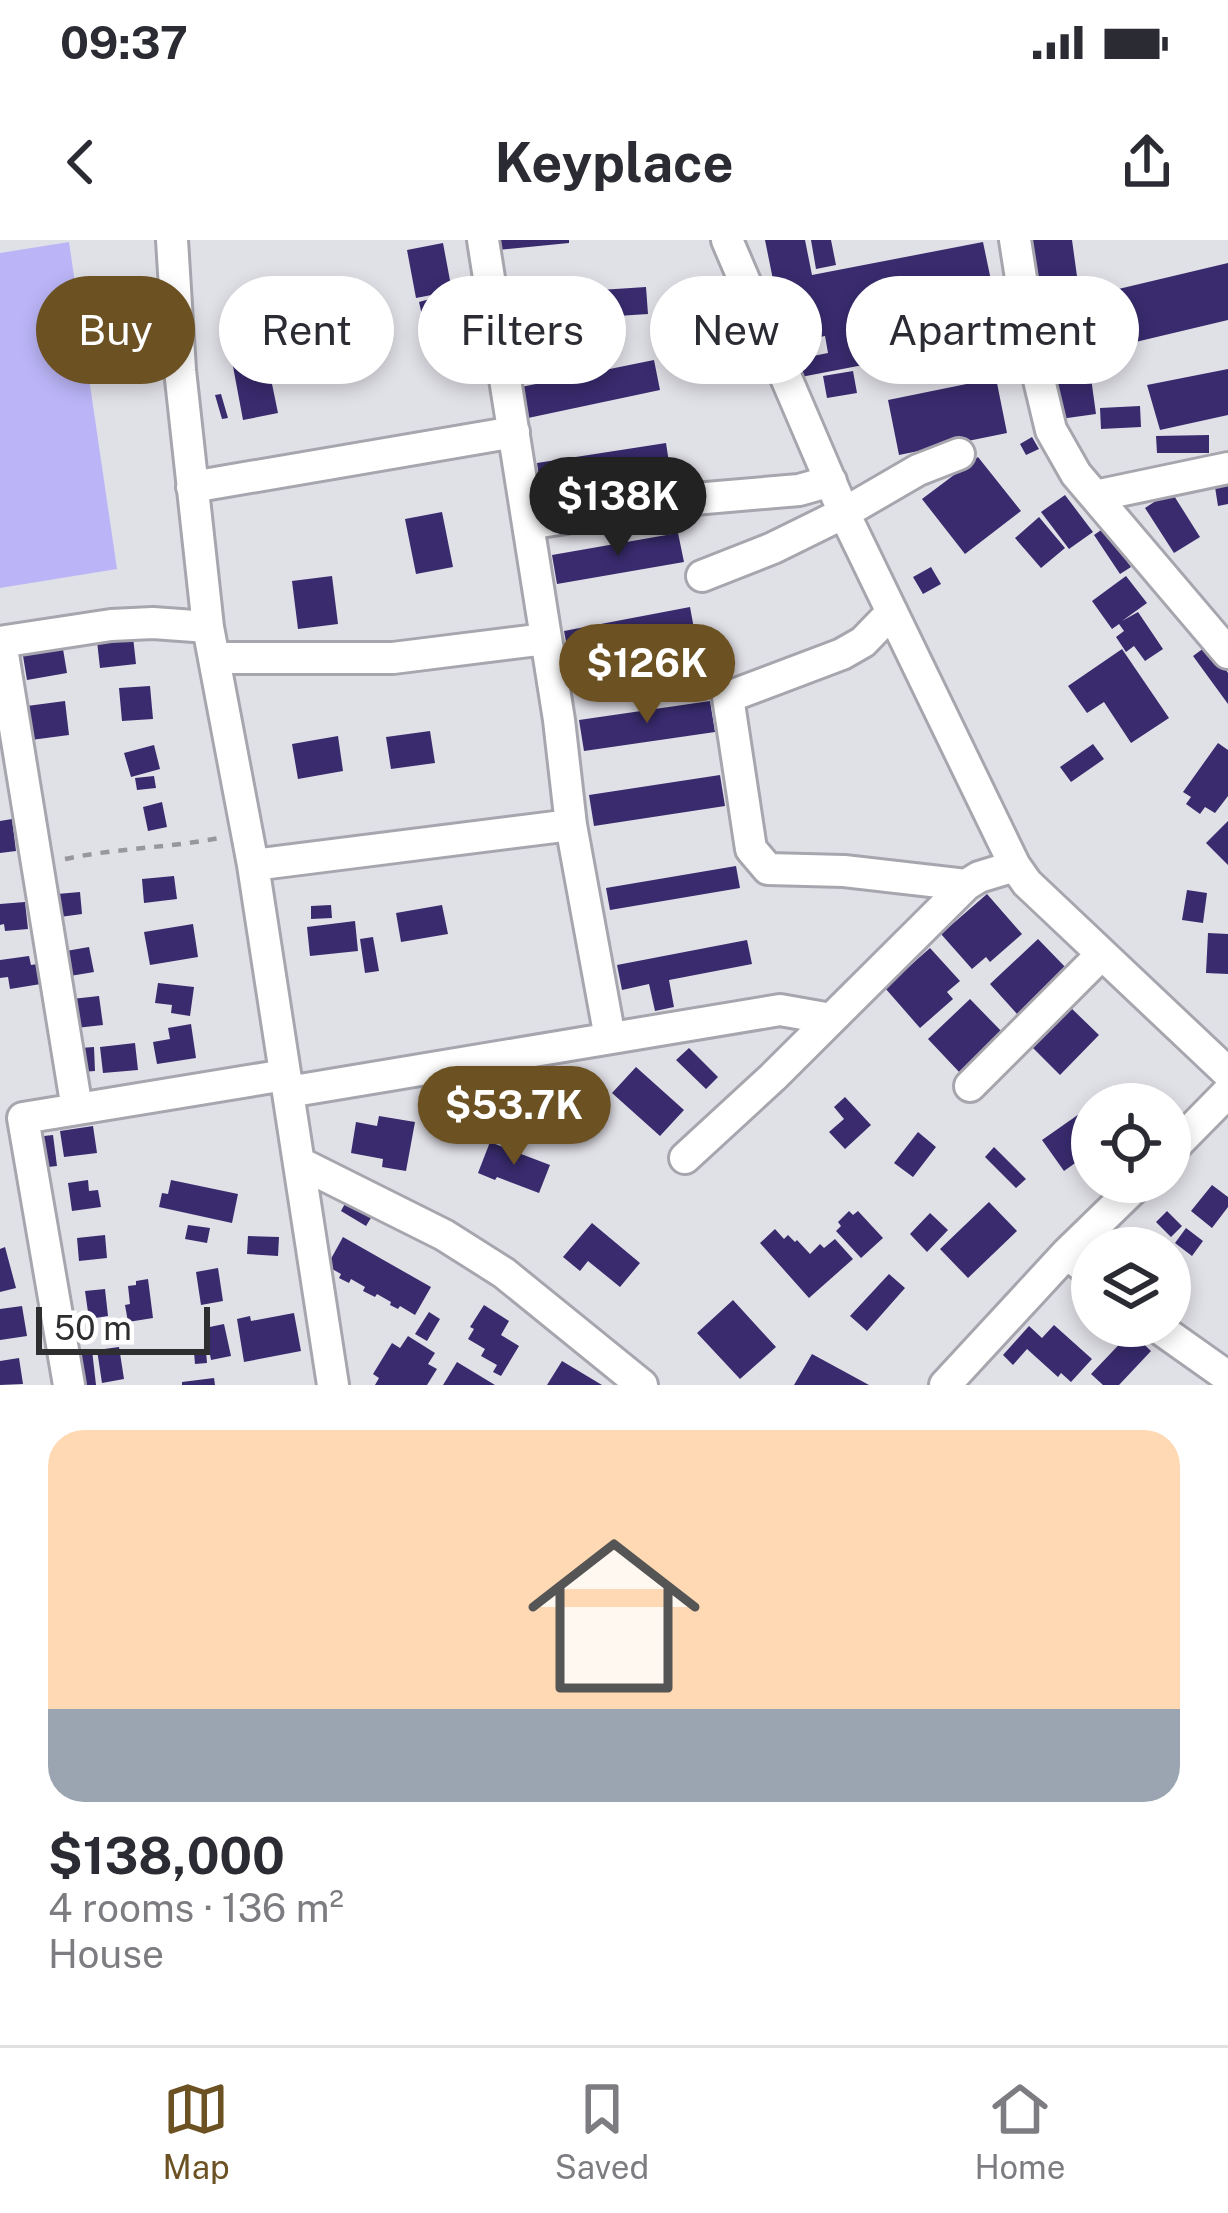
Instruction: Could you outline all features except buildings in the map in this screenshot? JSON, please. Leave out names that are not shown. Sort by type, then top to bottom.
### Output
[{"type":"street","points":[[172,240],[180,370],[211,642],[254,865],[333,1385]]},
{"type":"street","points":[[483,240],[560,720],[571,825],[610,1038]]},
{"type":"street","points":[[727,240],[844,513],[1015,866],[1027,883],[1228,1072]]},
{"type":"street","points":[[1015,240],[1051,430],[1076,474],[1228,653]]},
{"type":"street","points":[[192,487],[514,431]]},
{"type":"street","points":[[703,576],[773,548],[918,470],[959,454]]},
{"type":"street","points":[[1095,496],[1228,468]]},
{"type":"street","points":[[529,524],[671,501],[799,490],[831,481]]},
{"type":"street","points":[[892,612],[863,642],[842,654],[728,698],[751,849],[769,868],[876,873],[966,885]]},
{"type":"street","points":[[76,1108],[1,642],[153,623],[211,642],[393,658],[546,638]]},
{"type":"street","points":[[254,865],[571,825]]},
{"type":"street","points":[[685,1158],[966,885],[1015,866]]},
{"type":"street","points":[[970,1086],[1102,954]]},
{"type":"street","points":[[69,1385],[12,1119],[286,1084],[780,1010],[831,1019]]},
{"type":"street","points":[[1191,1130],[1228,1092]]},
{"type":"street","points":[[300,1163],[444,1235],[504,1273],[642,1385]]},
{"type":"street","points":[[945,1385],[1118,1203]]},
{"type":"street","points":[[1067,1253],[1071,1256]]},
{"type":"street","points":[[1186,1347],[1228,1377]]},
{"type":"path","points":[[35,865],[248,832]]},
{"type":"shaded area","points":[[69,242],[74,276],[36,276],[36,384],[90,384],[117,569],[0,588],[0,253]]}]
